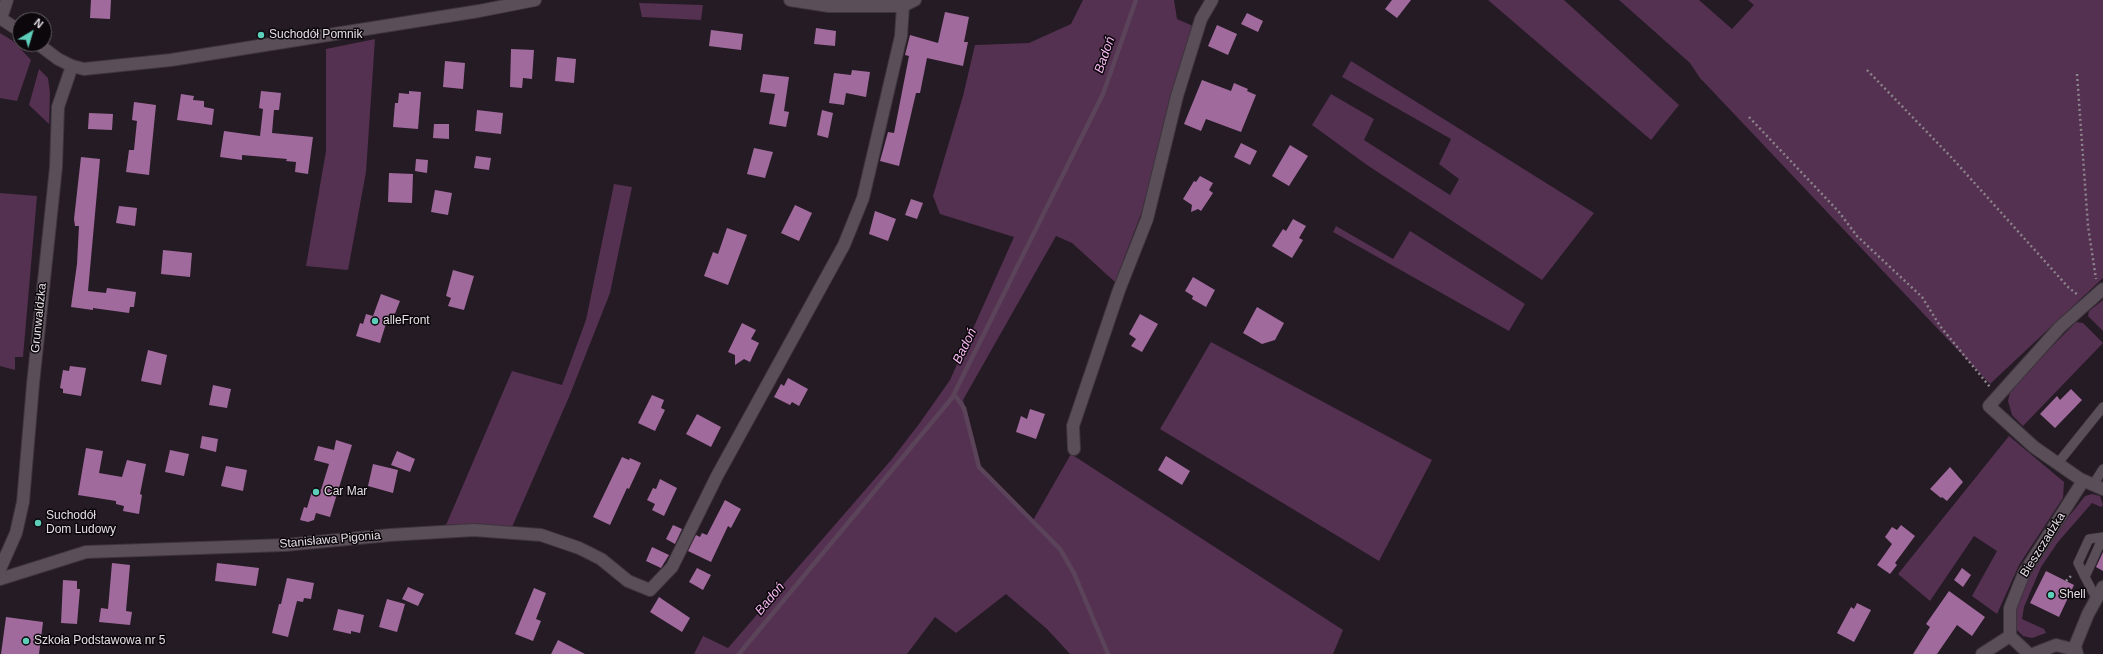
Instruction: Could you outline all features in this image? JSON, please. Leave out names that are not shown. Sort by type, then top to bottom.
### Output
[{"type":"street","points":[[7,0],[0,18],[12,26]]},
{"type":"street","points":[[50,52],[72,66],[84,69],[171,60],[479,11],[535,0]]},
{"type":"street","points":[[790,0],[829,6],[903,6],[915,0]]},
{"type":"street","points":[[1074,449],[1073,426],[1119,290],[1147,219],[1177,96],[1201,18],[1212,0]]},
{"type":"street","name":"Stanisława Pigonia","points":[[0,579],[21,574],[86,552],[285,545],[390,535],[474,530],[541,535],[579,548],[601,559],[628,581],[650,590],[672,567],[717,476],[844,245],[863,198],[902,36],[903,6]]},
{"type":"street","name":"Grunwaldzka","points":[[0,569],[16,533],[23,502],[33,384],[56,166],[58,107],[72,66]]},
{"type":"street","points":[[2093,485],[2034,447],[1990,406],[2060,327],[2101,291]]},
{"type":"street","name":"Bieszczadzka","points":[[2010,636],[2010,608],[2024,573],[2093,485]]},
{"type":"street","points":[[2033,654],[2056,646],[2076,652],[2075,646],[2096,598],[2103,587]]},
{"type":"street","points":[[1982,654],[2010,636],[2029,654]]},
{"type":"lane","points":[[2058,463],[2103,407]]},
{"type":"lane","points":[[2093,485],[2103,469]]},
{"type":"lane","points":[[2096,598],[2085,577],[2103,537]]},
{"type":"path","points":[[1867,70],[1952,158],[2068,287],[2088,303]]},
{"type":"path","points":[[2077,74],[2088,226],[2101,291]]},
{"type":"path","points":[[1749,117],[1839,212],[1857,236],[1922,298],[1940,326],[1974,369],[1999,396]]},
{"type":"shaded area","points":[[1083,0],[1174,0],[1177,19],[1193,26],[1141,214],[1115,282],[1072,243],[1056,236],[963,400],[979,467],[1032,522],[1071,454],[1343,630],[1333,654],[1070,654],[1047,629],[1006,594],[956,633],[935,617],[907,654],[694,654],[703,636],[728,648],[892,459],[950,380],[1014,237],[940,214],[933,196],[963,96],[975,45],[1029,43],[1071,24]]},
{"type":"shaded area","points":[[1488,0],[1564,0],[1679,105],[1651,140]]},
{"type":"shaded area","points":[[1619,0],[1699,0],[1732,29],[1754,5],[1748,0],[2103,0],[2103,278],[1990,384],[1700,78],[1690,63]]},
{"type":"shaded area","points":[[639,3],[703,5],[701,20],[642,17]]},
{"type":"shaded area","points":[[0,33],[12,40],[12,52],[23,52],[31,60],[17,101],[0,98]]},
{"type":"shaded area","points":[[375,39],[366,172],[348,270],[306,266],[326,151],[326,49]]},
{"type":"shaded area","points":[[1351,61],[1594,213],[1542,280],[1367,165],[1312,125],[1331,94],[1374,119],[1364,140],[1450,195],[1459,179],[1439,164],[1451,139],[1342,77]]},
{"type":"shaded area","points":[[39,69],[48,78],[50,93],[49,124],[29,105]]},
{"type":"shaded area","points":[[614,184],[632,187],[610,293],[569,397],[512,527],[471,524],[446,525],[512,371],[562,385],[586,320]]},
{"type":"shaded area","points":[[0,193],[37,196],[23,357],[15,357],[15,370],[0,366]]},
{"type":"shaded area","points":[[1336,226],[1393,259],[1410,231],[1525,304],[1509,331],[1333,232]]},
{"type":"shaded area","points":[[2103,300],[2103,331],[2088,316],[2089,311]]},
{"type":"shaded area","points":[[2076,322],[2083,323],[2103,343],[2023,426],[2012,415],[2008,401],[2011,388]]},
{"type":"shaded area","points":[[1211,342],[1432,460],[1379,561],[1160,429]]},
{"type":"shaded area","points":[[2009,436],[2064,482],[2063,498],[2019,565],[1997,614],[1972,596],[1997,551],[1974,536],[1930,601],[1898,574]]},
{"type":"shaded area","points":[[2092,494],[2100,496],[2103,505],[2101,507],[2092,503],[2058,542],[2041,567],[2024,607],[2022,619],[2044,629],[2046,633],[2032,638],[2023,636],[2017,630],[2014,621],[2020,593],[2043,549],[2085,496]]},
{"type":"building","points":[[91,0],[111,0],[110,19],[90,18]]},
{"type":"building","points":[[1392,0],[1411,0],[1397,18],[1385,9]]},
{"type":"building","points":[[945,12],[969,17],[964,42],[968,42],[963,66],[927,58],[920,93],[916,93],[899,166],[880,161],[888,132],[894,133],[909,56],[905,55],[910,35],[938,43]]},
{"type":"building","points":[[1247,13],[1263,21],[1258,32],[1241,24]]},
{"type":"building","points":[[1217,25],[1237,34],[1228,55],[1208,46]]},
{"type":"building","points":[[816,28],[836,31],[835,46],[814,44]]},
{"type":"building","points":[[711,30],[743,34],[741,50],[709,46]]},
{"type":"building","points":[[511,49],[534,50],[532,79],[523,78],[522,88],[510,87]]},
{"type":"building","points":[[557,57],[576,59],[574,83],[555,81]]},
{"type":"building","points":[[445,61],[465,63],[463,89],[443,87]]},
{"type":"building","points":[[852,70],[870,72],[866,97],[846,93],[844,105],[829,103],[834,73],[851,75]]},
{"type":"building","points":[[763,74],[789,77],[784,111],[789,112],[786,127],[769,124],[775,94],[760,92]]},
{"type":"building","points":[[1202,80],[1231,91],[1234,83],[1248,89],[1247,91],[1256,95],[1241,132],[1206,119],[1201,131],[1184,124]]},
{"type":"building","points":[[261,91],[281,93],[279,110],[274,110],[272,133],[313,137],[308,174],[295,172],[296,162],[286,161],[287,159],[242,155],[242,160],[220,157],[224,131],[260,136],[263,109],[259,108]]},
{"type":"building","points":[[409,91],[421,92],[418,129],[393,127],[395,103],[398,103],[399,93],[409,94]]},
{"type":"building","points":[[181,94],[194,96],[193,100],[204,101],[204,107],[214,109],[212,125],[177,120]]},
{"type":"building","points":[[134,102],[156,105],[149,175],[126,172],[129,150],[134,150],[137,121],[132,120]]},
{"type":"building","points":[[477,110],[503,113],[501,134],[475,131]]},
{"type":"building","points":[[822,110],[833,113],[828,138],[817,135]]},
{"type":"building","points":[[89,113],[113,114],[112,130],[88,129]]},
{"type":"building","points":[[434,124],[449,124],[449,139],[433,138]]},
{"type":"building","points":[[1241,143],[1257,151],[1250,165],[1234,157]]},
{"type":"building","points":[[1290,145],[1308,156],[1289,186],[1272,176]]},
{"type":"building","points":[[754,148],[773,152],[765,178],[747,174]]},
{"type":"building","points":[[476,156],[491,158],[489,170],[474,168]]},
{"type":"building","points":[[81,157],[100,159],[88,291],[106,293],[107,288],[136,292],[134,307],[130,307],[129,313],[93,308],[93,310],[71,307],[77,264],[79,226],[75,226],[74,219]]},
{"type":"building","points":[[416,159],[428,160],[427,173],[415,171]]},
{"type":"building","points":[[389,173],[413,174],[412,203],[388,202]]},
{"type":"building","points":[[1200,176],[1213,183],[1209,190],[1213,193],[1201,211],[1198,209],[1191,212],[1192,205],[1183,199],[1194,181],[1196,182]]},
{"type":"building","points":[[435,190],[452,193],[448,215],[431,212]]},
{"type":"building","points":[[911,199],[923,203],[917,219],[905,215]]},
{"type":"building","points":[[795,205],[812,213],[799,241],[781,233]]},
{"type":"building","points":[[119,206],[137,208],[135,226],[116,223]]},
{"type":"building","points":[[875,211],[896,219],[888,241],[869,234]]},
{"type":"building","points":[[1293,219],[1306,226],[1299,238],[1303,240],[1292,258],[1272,246],[1283,229],[1286,231]]},
{"type":"building","points":[[727,228],[747,235],[728,285],[704,276],[713,252],[718,254]]},
{"type":"building","points":[[163,250],[192,253],[190,277],[161,274]]},
{"type":"building","points":[[453,270],[474,276],[464,310],[448,306],[451,298],[446,296]]},
{"type":"building","points":[[1193,277],[1215,290],[1206,307],[1192,299],[1193,296],[1185,291]]},
{"type":"building","points":[[381,294],[400,301],[394,316],[389,314],[380,343],[356,336],[360,323],[363,324],[366,314],[373,316]]},
{"type":"building","points":[[1257,307],[1284,323],[1275,340],[1262,344],[1243,333]]},
{"type":"building","points":[[1140,314],[1158,324],[1142,352],[1131,346],[1136,339],[1129,334]]},
{"type":"building","points":[[742,323],[756,330],[751,339],[759,343],[750,362],[744,359],[735,365],[735,355],[728,352]]},
{"type":"building","points":[[148,350],[167,355],[161,385],[141,381]]},
{"type":"building","points":[[70,366],[86,368],[81,396],[63,393],[63,389],[60,388],[63,370],[69,371]]},
{"type":"building","points":[[788,378],[808,389],[799,406],[792,402],[790,405],[774,397],[781,384],[784,386]]},
{"type":"building","points":[[213,385],[231,389],[227,408],[209,405]]},
{"type":"building","points":[[2071,389],[2082,400],[2055,428],[2040,414],[2057,396],[2060,400]]},
{"type":"building","points":[[652,395],[664,400],[661,408],[665,410],[655,431],[638,423]]},
{"type":"building","points":[[1030,409],[1045,414],[1036,439],[1016,432],[1021,416],[1027,419]]},
{"type":"building","points":[[697,414],[721,427],[711,447],[686,434]]},
{"type":"building","points":[[202,436],[218,439],[216,452],[200,448]]},
{"type":"building","points":[[336,440],[352,445],[330,517],[316,513],[314,520],[308,522],[300,520],[304,507],[307,508],[313,488],[321,490],[329,464],[314,460],[318,446],[334,450]]},
{"type":"building","points":[[86,448],[103,451],[99,473],[122,477],[127,460],[146,464],[140,494],[142,495],[139,514],[123,511],[124,506],[116,504],[116,501],[78,495]]},
{"type":"building","points":[[170,450],[189,454],[184,476],[165,472]]},
{"type":"building","points":[[397,451],[415,459],[410,472],[391,465]]},
{"type":"building","points":[[1166,456],[1190,471],[1182,485],[1158,470]]},
{"type":"building","points":[[622,457],[629,460],[630,458],[641,463],[629,489],[627,488],[610,525],[593,517]]},
{"type":"building","points":[[373,464],[398,470],[393,493],[368,486]]},
{"type":"building","points":[[226,466],[247,470],[243,491],[221,486]]},
{"type":"building","points":[[1950,467],[1963,482],[1947,501],[1930,489]]},
{"type":"building","points":[[660,479],[677,488],[664,516],[652,510],[655,504],[647,500],[653,488],[656,489]]},
{"type":"building","points":[[725,500],[741,509],[731,528],[728,526],[711,562],[688,551],[696,535],[700,537],[702,533],[707,535]]},
{"type":"building","points":[[673,525],[682,529],[675,544],[666,539]]},
{"type":"building","points":[[1901,525],[1915,536],[1895,563],[1897,565],[1890,574],[1877,565],[1892,544],[1885,537],[1892,527],[1897,530]]},
{"type":"building","points":[[652,547],[669,555],[661,568],[646,561]]},
{"type":"building","points":[[2103,552],[2103,571],[2096,567]]},
{"type":"building","points":[[112,563],[130,565],[126,611],[132,612],[130,625],[99,622],[101,608],[108,609]]},
{"type":"building","points":[[217,563],[259,568],[256,586],[215,581]]},
{"type":"building","points":[[697,568],[711,575],[703,590],[689,582]]},
{"type":"building","points":[[1962,568],[1971,575],[1963,587],[1954,580]]},
{"type":"building","points":[[2046,571],[2074,585],[2059,617],[2030,603]]},
{"type":"building","points":[[287,578],[314,583],[311,599],[304,598],[303,602],[297,601],[288,637],[272,633]]},
{"type":"building","points":[[63,580],[77,581],[77,589],[80,589],[77,624],[61,623]]},
{"type":"building","points":[[408,587],[424,594],[418,606],[402,599]]},
{"type":"building","points":[[534,588],[546,593],[536,619],[541,621],[533,641],[515,634]]},
{"type":"building","points":[[1949,591],[1985,617],[1972,636],[1957,625],[1937,654],[1913,654],[1930,627],[1926,624]]},
{"type":"building","points":[[659,597],[690,618],[682,632],[650,612]]},
{"type":"building","points":[[387,599],[405,604],[397,632],[379,627]]},
{"type":"building","points":[[1857,603],[1871,610],[1854,642],[1837,633],[1851,607],[1854,609]]},
{"type":"building","points":[[338,609],[364,615],[360,633],[351,631],[351,634],[333,630]]},
{"type":"building","points":[[6,617],[43,622],[39,654],[1,654]]},
{"type":"building","points":[[558,640],[585,654],[551,654]]},
{"type":"waterway","name":"Badoń","points":[[739,654],[952,398],[1103,94],[1136,0]]},
{"type":"waterway","points":[[954,394],[964,408],[979,467],[1060,549],[1074,573],[1108,654]]},
{"type":"place","name":"Suchodół Pomnik","points":[[261,35]]},
{"type":"place","name":"alleFront","points":[[375,321]]},
{"type":"place","name":"Car Mar","points":[[316,492]]},
{"type":"place","name":"Suchodół Dom Ludowy","points":[[38,523]]},
{"type":"place","name":"Shell","points":[[2051,595]]},
{"type":"place","name":"Szkoła Podstawowa nr 5","points":[[26,641]]}]
